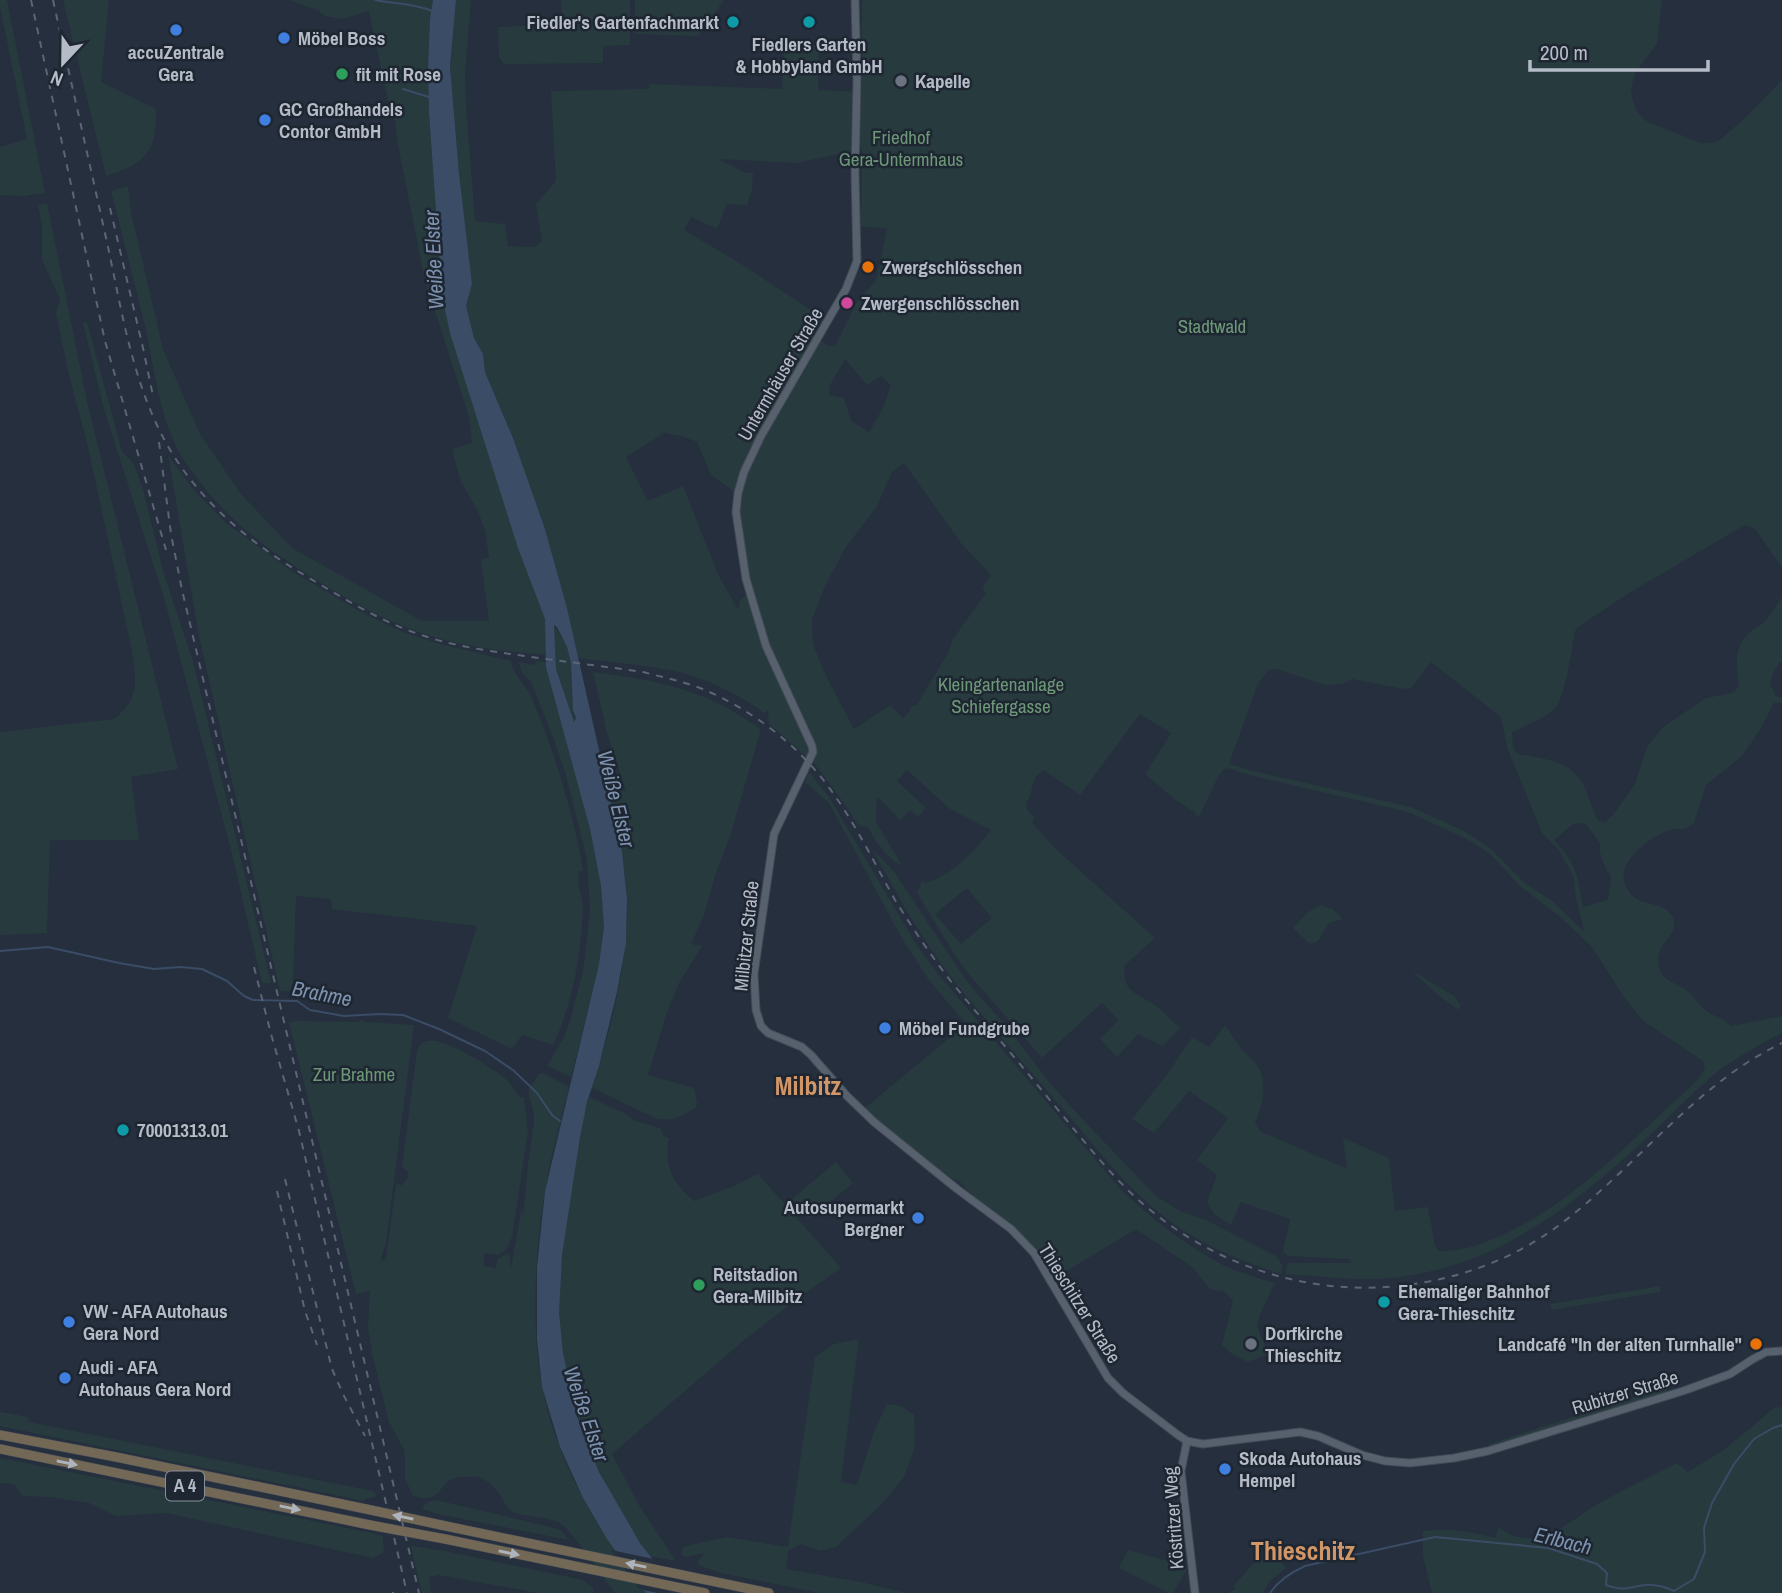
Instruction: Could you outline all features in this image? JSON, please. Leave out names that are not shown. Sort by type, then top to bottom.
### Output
[{"type":"highway","name":"A 4","points":[[0,1435],[769,1593]]},
{"type":"highway","name":"A 4","points":[[0,1450],[705,1593]]},
{"type":"main road","name":"Untermhäuser Straße","points":[[813,752],[766,646],[746,579],[736,512],[744,472],[761,436],[846,289],[857,261],[855,0]]},
{"type":"main road","name":"Milbitzer Straße","points":[[813,752],[774,834],[754,974],[756,1010],[761,1026],[768,1033],[802,1047],[847,1096],[904,1146]]},
{"type":"main road","name":"Thieschitzer Straße","points":[[904,1146],[1011,1229],[1034,1253],[1108,1378],[1123,1393],[1187,1441]]},
{"type":"main road","name":"Rubitzer Straße","points":[[1187,1441],[1203,1444],[1300,1432],[1385,1461],[1410,1463],[1454,1458],[1488,1451],[1683,1391],[1730,1374],[1766,1352],[1782,1351]]},
{"type":"main road","name":"Köstritzer Weg","points":[[1187,1441],[1181,1471],[1195,1593]]},
{"type":"green space","points":[[0,0],[7,0],[45,193],[0,195],[0,147],[27,139]]},
{"type":"green space","points":[[63,0],[109,0],[101,82],[156,109],[154,138],[147,153],[129,167],[106,176]]},
{"type":"green space","points":[[289,0],[433,0],[428,67],[429,113],[442,295],[545,619],[546,655],[488,648],[431,636],[364,608],[289,562],[238,523],[207,492],[182,458],[172,438],[159,395],[143,317],[111,191],[128,186],[131,212],[163,349],[200,434],[240,493],[292,548],[422,621],[489,621],[481,560],[489,557],[485,531],[478,511],[460,480],[452,449],[472,443],[469,417],[424,276],[392,101],[388,101],[369,11],[342,19],[325,16],[317,10]]},
{"type":"green space","name":"Stadtwald","points":[[456,0],[471,0],[465,73],[475,221],[505,224],[508,246],[534,247],[542,241],[536,204],[556,181],[551,91],[649,89],[650,84],[782,89],[784,46],[819,45],[818,90],[862,92],[862,0],[1662,0],[1657,44],[1635,73],[1631,89],[1633,102],[1646,121],[1701,143],[1720,140],[1782,80],[1782,567],[1755,529],[1745,525],[1629,593],[1575,631],[1566,682],[1556,707],[1541,718],[1512,732],[1513,748],[1518,754],[1556,762],[1572,771],[1584,786],[1596,817],[1605,822],[1635,784],[1647,747],[1663,727],[1706,698],[1732,693],[1739,687],[1737,658],[1740,645],[1750,632],[1766,620],[1782,597],[1782,661],[1770,684],[1776,696],[1782,698],[1782,703],[1774,703],[1742,756],[1706,785],[1694,823],[1685,829],[1669,830],[1644,844],[1625,867],[1624,876],[1625,884],[1633,896],[1664,908],[1672,916],[1673,929],[1659,953],[1658,961],[1664,977],[1688,991],[1704,1009],[1731,1026],[1782,1016],[1782,1033],[1722,1068],[1619,1164],[1588,1189],[1525,1233],[1491,1251],[1455,1265],[1417,1274],[1376,1279],[1286,1274],[1287,1263],[1350,1263],[1351,1259],[1288,1256],[1283,1252],[1290,1219],[1241,1202],[1231,1225],[1214,1214],[1207,1202],[1217,1175],[1197,1160],[1228,1118],[1189,1091],[1154,1133],[1132,1119],[1192,1037],[1209,1047],[1225,1025],[1256,1064],[1264,1085],[1255,1122],[1260,1131],[1347,1169],[1343,1138],[1389,1158],[1395,1211],[1428,1207],[1438,1251],[1462,1249],[1485,1242],[1528,1222],[1555,1205],[1604,1166],[1697,1081],[1705,1068],[1703,1061],[1643,1021],[1592,947],[1559,916],[1521,887],[1490,854],[1465,838],[1408,812],[1227,768],[1218,777],[1197,817],[1145,774],[1171,733],[1140,714],[1080,795],[1044,770],[1035,779],[1026,806],[1035,818],[1032,823],[1057,850],[1155,938],[1125,965],[1125,981],[1131,990],[1155,1005],[1180,1028],[1163,1046],[1138,1034],[1117,1057],[1100,1039],[1119,1020],[1102,1003],[1042,1058],[966,971],[917,893],[922,880],[926,883],[954,868],[991,830],[950,809],[907,770],[897,781],[926,808],[918,817],[910,810],[900,820],[877,796],[876,822],[902,865],[886,854],[867,827],[859,826],[814,763],[769,724],[768,711],[764,713],[722,688],[686,674],[578,658],[545,529],[513,438],[485,372],[483,354],[474,338],[466,306],[472,284],[450,66]],"holes":[[[862,149],[861,226],[887,229],[876,281],[859,298],[835,346],[828,346],[811,333],[818,315],[684,230],[691,217],[717,229],[727,204],[747,205],[752,190],[753,172],[746,173],[718,159],[796,163]],[[845,359],[867,385],[881,376],[891,385],[883,408],[869,432],[851,421],[844,398],[829,395],[830,385]],[[664,433],[697,442],[711,475],[732,490],[741,502],[740,521],[751,589],[740,600],[738,610],[718,574],[683,486],[648,501],[626,457]],[[904,463],[961,543],[991,575],[982,589],[986,593],[953,639],[948,653],[916,706],[912,706],[903,718],[890,705],[854,729],[825,674],[813,644],[812,620],[825,586],[846,547],[877,506],[892,472]],[[1431,662],[1501,717],[1508,750],[1542,833],[1558,849],[1573,875],[1584,931],[1551,900],[1525,883],[1489,847],[1462,830],[1411,807],[1229,764],[1258,683],[1269,670],[1277,669],[1325,685],[1342,684],[1352,679],[1411,688]],[[1573,824],[1586,824],[1600,843],[1600,853],[1611,877],[1608,900],[1583,907],[1575,870],[1554,840]],[[967,888],[992,918],[961,944],[935,914]]]},
{"type":"green space","points":[[561,0],[630,0],[630,45],[603,46],[603,63],[504,64],[499,57],[498,27],[562,24]]},
{"type":"green space","points":[[635,0],[724,0],[698,36],[635,34]]},
{"type":"green space","points":[[47,203],[88,406],[178,769],[131,777],[139,840],[50,840],[47,933],[0,935],[0,732],[114,719],[132,697],[135,680],[132,651],[89,451],[56,313],[60,299],[42,260],[42,227],[38,205]]},
{"type":"green space","points":[[87,322],[122,451],[134,464],[143,489],[163,571],[193,661],[271,983],[262,983],[232,854],[164,598],[104,409],[83,323]]},
{"type":"green space","points":[[168,455],[193,489],[226,523],[293,572],[363,613],[403,632],[511,661],[514,671],[532,698],[555,761],[569,805],[583,871],[579,871],[578,876],[583,908],[578,961],[571,996],[553,1045],[522,1035],[512,1049],[448,1018],[477,926],[332,909],[331,899],[296,896],[293,982],[290,991],[280,991],[199,636]]},
{"type":"green space","points":[[554,625],[567,647],[571,663],[574,722],[556,669]]},
{"type":"green space","points":[[536,661],[546,662],[590,829],[601,886],[604,927],[599,964],[571,1077],[547,1066],[569,1024],[583,972],[590,912],[587,859],[565,772],[553,737],[531,682],[521,671],[519,662],[535,665]]},
{"type":"green space","points":[[593,672],[652,681],[695,693],[761,729],[731,833],[704,915],[691,944],[702,946],[679,983],[667,1012],[648,1075],[694,1088],[696,1107],[672,1119],[655,1118],[592,1088],[617,994],[627,921],[626,885],[608,791],[626,791],[607,733]]},
{"type":"green space","points":[[809,772],[829,797],[916,944],[939,975],[1122,1191],[1170,1231],[1209,1258],[1275,1283],[1257,1326],[1268,1354],[1248,1362],[1222,1345],[1233,1300],[1223,1291],[1211,1290],[1192,1267],[1136,1229],[1055,1278],[1027,1240],[977,1200],[959,1181],[885,1127],[865,1108],[966,1024],[928,979],[900,935],[829,803],[805,782]]},
{"type":"green space","points":[[873,851],[895,873],[964,977],[1005,1024],[1050,1083],[1156,1196],[1182,1212],[1206,1220],[1276,1256],[1283,1266],[1281,1274],[1236,1258],[1194,1237],[1152,1207],[1124,1180],[937,959]]},
{"type":"green space","points":[[1320,905],[1333,909],[1342,919],[1329,923],[1318,941],[1310,944],[1293,928],[1307,913]]},
{"type":"green space","points":[[1411,970],[1454,996],[1461,1005],[1459,1010],[1439,996]]},
{"type":"green space","name":"Zur Brahme","points":[[361,1020],[414,1025],[386,1243],[380,1261],[386,1259],[396,1184],[402,1185],[409,1176],[402,1167],[416,1058],[422,1043],[429,1040],[439,1042],[465,1052],[500,1074],[519,1097],[524,1097],[528,1131],[512,1237],[506,1250],[498,1255],[485,1253],[483,1266],[496,1268],[497,1259],[509,1253],[511,1268],[522,1206],[523,1217],[534,1124],[529,1089],[539,1074],[543,1073],[569,1087],[547,1177],[539,1238],[535,1313],[542,1386],[554,1430],[577,1487],[606,1536],[646,1593],[615,1593],[564,1526],[553,1520],[511,1511],[495,1489],[482,1478],[454,1478],[431,1497],[413,1496],[405,1479],[405,1451],[389,1422],[372,1353],[368,1328],[370,1291],[356,1294],[289,1022]]},
{"type":"green space","name":"Reitstadion Gera-Milbitz","points":[[589,1097],[628,1115],[633,1120],[660,1128],[664,1136],[669,1138],[667,1157],[671,1173],[680,1188],[694,1201],[758,1174],[841,1268],[742,1342],[612,1454],[639,1505],[676,1561],[650,1556],[615,1502],[587,1442],[567,1378],[559,1314],[561,1268],[578,1144]]},
{"type":"green space","points":[[836,1162],[853,1183],[809,1219],[792,1199]]},
{"type":"green space","points":[[1660,1286],[1660,1292],[1552,1310],[1550,1304]]},
{"type":"green space","points":[[859,1339],[841,1482],[857,1485],[874,1431],[887,1404],[901,1406],[914,1415],[915,1447],[904,1477],[882,1504],[836,1547],[820,1551],[801,1544],[788,1551],[786,1569],[907,1593],[819,1593],[721,1573],[698,1565],[703,1553],[684,1557],[681,1554],[685,1546],[727,1537],[788,1547],[815,1357],[834,1344]]},
{"type":"green space","points":[[1667,1387],[1667,1399],[1490,1455],[1489,1444]]},
{"type":"green space","points":[[1782,1407],[1782,1593],[1432,1593],[1423,1556],[1423,1531],[1459,1531],[1495,1538],[1499,1527],[1523,1538],[1547,1535],[1606,1499],[1677,1463],[1688,1472],[1725,1449],[1774,1408]]},
{"type":"green space","points":[[0,1412],[28,1417],[29,1422],[368,1490],[375,1492],[376,1497],[364,1501],[0,1426]]},
{"type":"green space","points":[[0,1458],[372,1533],[383,1536],[384,1552],[373,1558],[166,1513],[116,1516],[89,1503],[22,1496],[14,1484],[0,1483]]},
{"type":"green space","points":[[436,1500],[561,1530],[569,1540],[422,1509],[424,1505]]},
{"type":"green space","points":[[411,1547],[583,1580],[593,1588],[594,1593],[538,1593],[439,1575],[429,1577],[431,1593],[422,1593]]},
{"type":"green space","points":[[1128,1550],[1186,1566],[1186,1571],[1173,1593],[1119,1568]]},
{"type":"green space","points":[[1277,1557],[1286,1568],[1270,1581],[1263,1593],[1228,1593],[1235,1589],[1233,1586],[1258,1559]]},
{"type":"water","points":[[433,0],[456,0],[450,66],[472,284],[466,306],[474,338],[483,354],[485,372],[513,438],[545,529],[567,608],[622,852],[627,898],[626,943],[599,1066],[587,1102],[562,1255],[559,1313],[563,1353],[576,1414],[599,1472],[640,1543],[679,1593],[646,1593],[607,1539],[583,1498],[560,1447],[542,1387],[537,1339],[537,1267],[545,1191],[599,964],[604,927],[601,886],[590,829],[546,667],[545,619],[518,548],[450,333],[442,295],[429,113],[430,19]],"holes":[[[554,625],[571,663],[573,710],[576,718],[574,722],[556,669]]]},
{"type":"pier","points":[[611,1550],[658,1560],[683,1593],[658,1593],[639,1589]]},
{"type":"waterway","points":[[375,0],[432,11]]},
{"type":"waterway","points":[[403,89],[429,97]]},
{"type":"waterway","name":"Brahme","points":[[0,951],[48,947],[154,969],[202,969],[227,981],[253,1000],[297,1001],[310,1010],[344,1016],[403,1015],[485,1051],[513,1070],[560,1121]]},
{"type":"waterway","name":"Erlbach","points":[[1270,1593],[1286,1577],[1305,1566],[1435,1537],[1548,1548],[1597,1564],[1607,1573],[1606,1585],[1622,1589],[1653,1585],[1674,1591],[1694,1579],[1705,1552],[1704,1528],[1712,1503],[1734,1464],[1754,1439],[1782,1425]]},
{"type":"railway","points":[[31,0],[105,341],[166,550]]},
{"type":"railway","points":[[53,0],[131,353],[159,429],[172,453],[201,493],[236,526],[274,556],[345,599],[403,628],[465,647],[643,672],[679,681],[719,697],[774,731],[806,760],[833,793],[895,900],[953,984],[1111,1172],[1131,1193],[1186,1236],[1249,1267],[1316,1284],[1351,1287],[1409,1285],[1476,1269],[1519,1251],[1558,1226],[1721,1081],[1782,1043]]},
{"type":"railway","points":[[110,208],[153,396]]},
{"type":"railway","points":[[159,442],[171,534],[182,590],[419,1593]]},
{"type":"railway","points":[[254,967],[299,1131],[407,1593]]},
{"type":"railway","points":[[285,1179],[332,1369],[365,1436]]},
{"type":"railway","points":[[277,1191],[305,1311],[317,1345]]},
{"type":"place","name":"Fiedler's Gartenfachmarkt","points":[[733,22]]},
{"type":"place","name":"Fiedlers Garten & Hobbyland GmbH","points":[[809,22]]},
{"type":"place","name":"accuZentrale Gera","points":[[176,30]]},
{"type":"place","name":"Möbel Boss","points":[[284,38]]},
{"type":"place","name":"fit mit Rose","points":[[342,74]]},
{"type":"place","name":"Kapelle","points":[[901,81]]},
{"type":"place","name":"GC Großhandels Contor GmbH","points":[[265,120]]},
{"type":"place","name":"Zwergschlösschen","points":[[868,267]]},
{"type":"place","name":"Zwergenschlösschen","points":[[847,303]]},
{"type":"place","name":"Möbel Fundgrube","points":[[885,1028]]},
{"type":"place","name":"70001313.01","points":[[123,1130]]},
{"type":"place","name":"Autosupermarkt Bergner","points":[[918,1218]]},
{"type":"place","name":"Reitstadion Gera-Milbitz","points":[[699,1285]]},
{"type":"place","name":"Ehemaliger Bahnhof Gera-Thieschitz","points":[[1384,1302]]},
{"type":"place","name":"VW - AFA Autohaus Gera Nord","points":[[69,1322]]},
{"type":"place","name":"Dorfkirche Thieschitz","points":[[1251,1344]]},
{"type":"place","name":"Landcafé \"In der alten Turnhalle\"","points":[[1756,1344]]},
{"type":"place","name":"Audi - AFA Autohaus Gera Nord","points":[[65,1378]]},
{"type":"place","name":"Skoda Autohaus Hempel","points":[[1225,1469]]},
{"type":"district","name":"Milbitz","points":[[808,1086]]},
{"type":"district","name":"Thieschitz","points":[[1303,1551]]},
{"type":"park label","name":"Friedhof Gera-Untermhaus","points":[[901,148]]},
{"type":"park label","name":"Kleingartenanlage Schiefergasse","points":[[1001,695]]},
{"type":"water label","name":"Weiße Elster","points":[[434,260]]},
{"type":"water label","name":"Weiße Elster","points":[[616,799]]},
{"type":"water label","name":"Weiße Elster","points":[[586,1414]]}]
